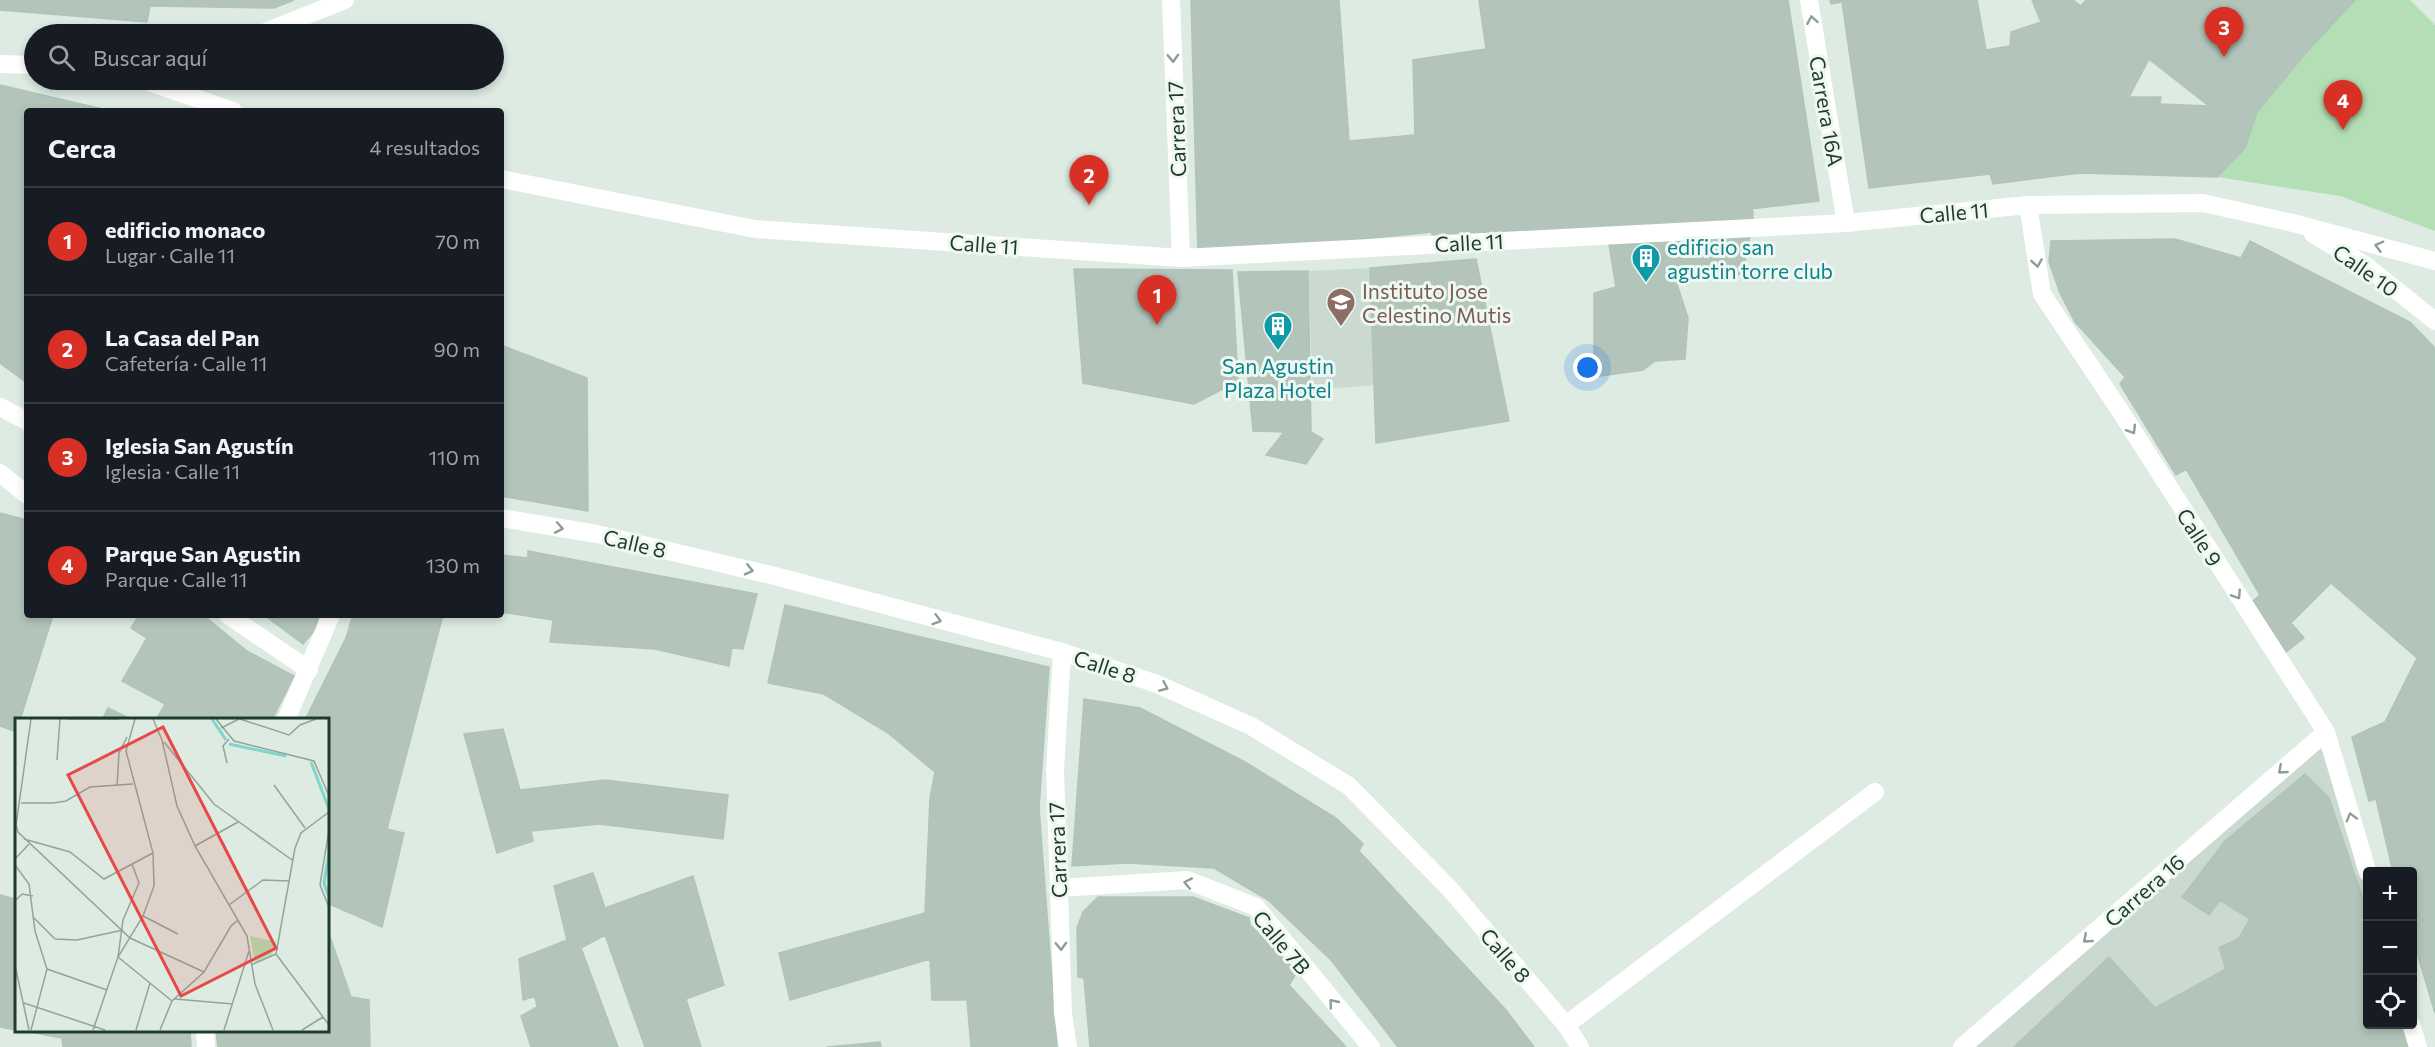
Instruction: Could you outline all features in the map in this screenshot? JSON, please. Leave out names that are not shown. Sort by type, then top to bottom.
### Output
[{"type":"street","points":[[285,24],[345,0]]},
{"type":"street","name":"Carrera 17","points":[[1171,0],[1181,258]]},
{"type":"street","name":"Carrera 16A","points":[[1809,0],[1846,223]]},
{"type":"street","points":[[0,63],[24,64]]},
{"type":"street","points":[[172,90],[224,108]]},
{"type":"street","name":"Calle 11","points":[[504,180],[755,229],[1181,258],[1846,223],[2028,206],[2203,203],[2293,223],[2435,261]]},
{"type":"street","name":"Calle 9","points":[[2028,206],[2042,294],[2117,406],[2326,732],[2365,867]]},
{"type":"street","name":"Calle 10","points":[[2293,223],[2365,265],[2435,321]]},
{"type":"street","points":[[0,407],[24,419]]},
{"type":"street","points":[[0,473],[24,493]]},
{"type":"street","name":"Calle 8","points":[[504,518],[597,534],[764,573],[1062,652],[1157,684],[1251,726],[1349,786],[1449,888],[1566,1025],[1580,1047]]},
{"type":"street","points":[[232,618],[309,670]]},
{"type":"street","points":[[287,718],[330,618]]},
{"type":"street","name":"Carrera 17","points":[[1062,652],[1055,770],[1063,1013],[1068,1047]]},
{"type":"street","name":"Carrera 16","points":[[1962,1047],[2326,732]]},
{"type":"street","points":[[1566,1025],[1875,792]]},
{"type":"street","name":"Calle 7B","points":[[1059,888],[1187,880],[1256,907],[1371,1047]]},
{"type":"street","points":[[2413,1029],[2418,1047]]},
{"type":"street","points":[[205,1032],[206,1047]]},
{"type":"shaded area","name":"Instituto Jose Celestino Mutis","points":[[1370,268],[1375,385],[1312,390],[1309,271]]},
{"type":"shaded area","points":[[2329,736],[2365,867],[2363,867],[2363,1029],[2378,1029],[2416,1047],[1970,1047]]},
{"type":"green space","points":[[2355,0],[2410,0],[2435,25],[2435,231],[2340,196],[2217,177],[2245,148],[2257,112],[2305,54]]},
{"type":"building","points":[[0,0],[294,0],[274,8],[150,6],[147,22],[0,10]]},
{"type":"building","points":[[1191,0],[1339,0],[1349,141],[1415,135],[1413,60],[1486,49],[1479,0],[1788,0],[1819,201],[1432,246],[1432,232],[1198,256]]},
{"type":"building","points":[[1830,0],[1977,0],[1986,50],[2010,46],[2011,32],[2041,22],[2032,0],[2073,0],[2149,59],[2129,97],[2161,97],[2160,104],[2209,106],[2257,112],[2245,148],[2217,177],[2080,173],[1993,184],[1990,174],[1869,188],[1842,2],[1831,4]]},
{"type":"building","points":[[2086,0],[2237,0],[2305,54],[2257,112],[2209,106],[2081,6]]},
{"type":"building","points":[[2237,0],[2355,0],[2305,54]]},
{"type":"building","points":[[0,85],[98,108],[24,108],[24,381],[0,363]]},
{"type":"building","name":"edificio san agustin torre club","points":[[1752,194],[1753,220],[1743,274],[1675,278],[1688,318],[1685,359],[1655,361],[1643,370],[1594,377],[1594,293],[1616,287],[1604,214]]},
{"type":"building","points":[[2175,239],[2241,258],[2250,241],[2410,322],[2435,348],[2435,1013],[2417,953],[2417,867],[2392,867],[2376,799],[2369,801],[2352,737],[2385,722],[2417,658],[2331,583],[2291,623],[2304,638],[2286,652],[2253,601],[2260,595],[2186,469],[2176,475],[2120,384],[2125,377],[2075,322],[2060,293],[2049,262],[2051,241]]},
{"type":"building","points":[[1476,259],[1509,421],[1376,443],[1370,268]]},
{"type":"building","points":[[1074,269],[1232,270],[1238,381],[1194,404],[1083,383]]},
{"type":"building","name":"San Agustin Plaza Hotel","points":[[1308,271],[1311,432],[1323,439],[1306,464],[1266,455],[1284,432],[1253,431],[1238,272]]},
{"type":"building","points":[[504,346],[587,378],[588,511],[504,497]]},
{"type":"building","points":[[0,513],[24,519],[24,618],[52,618],[21,718],[15,718],[15,732],[0,726]]},
{"type":"building","points":[[528,551],[757,594],[743,649],[732,648],[729,666],[655,649],[550,642],[553,620],[504,612],[504,555],[528,558]]},
{"type":"building","points":[[785,605],[1049,667],[1039,808],[1057,1047],[971,1047],[967,1000],[932,1000],[930,959],[790,1000],[779,953],[925,913],[930,798],[935,772],[888,733],[824,694],[768,683]]},
{"type":"building","points":[[137,618],[207,618],[247,651],[294,676],[273,718],[157,718],[165,704],[122,681],[147,638],[131,628]]},
{"type":"building","points":[[268,618],[318,618],[315,630],[303,644]]},
{"type":"building","points":[[352,618],[442,618],[387,829],[404,833],[382,927],[328,903],[328,718],[306,718],[346,638]]},
{"type":"building","points":[[1084,699],[1140,708],[1245,762],[1336,818],[1363,844],[1359,851],[1506,1010],[1534,1047],[1398,1047],[1331,960],[1268,900],[1214,868],[1128,863],[1072,866]]},
{"type":"building","points":[[108,708],[129,718],[103,718]]},
{"type":"building","points":[[503,729],[520,790],[605,780],[728,795],[723,839],[599,824],[531,831],[533,841],[497,853],[464,734]]},
{"type":"building","points":[[2305,774],[2329,798],[2363,899],[2363,1029],[2408,1029],[2412,1047],[2014,1047],[2109,957],[2155,1008],[2226,969],[2219,948],[2239,938],[2250,919],[2220,900],[2209,915],[2182,897],[2225,841]]},
{"type":"building","points":[[593,873],[605,908],[693,876],[724,985],[686,999],[701,1047],[645,1047],[605,935],[581,948],[618,1047],[531,1047],[521,1016],[537,1007],[535,996],[523,1000],[519,959],[567,940],[554,886]]},
{"type":"building","points":[[0,895],[15,899],[15,1030],[0,1027]]},
{"type":"building","points":[[1098,897],[1193,897],[1249,918],[1250,925],[1297,972],[1289,985],[1346,1047],[1090,1047],[1084,978],[1078,977],[1077,928],[1083,912]]},
{"type":"building","points":[[328,931],[351,997],[369,1000],[370,1047],[218,1047],[216,1032],[328,1032]]},
{"type":"building","points":[[30,1032],[190,1032],[191,1047],[63,1047],[62,1038]]},
{"type":"building","points":[[880,1042],[881,1047],[827,1047]]},
{"type":"place","name":"Iglesia San Agustín","points":[[2224,57]]},
{"type":"place","name":"Parque San Agustin","points":[[2343,130]]},
{"type":"place","name":"La Casa del Pan","points":[[1089,205]]},
{"type":"place","name":"edificio san agustin torre club","points":[[1646,284]]},
{"type":"place","name":"edificio monaco","points":[[1157,325]]},
{"type":"place","name":"Instituto Jose Celestino Mutis","points":[[1341,328]]},
{"type":"place","name":"San Agustin Plaza Hotel","points":[[1278,352]]}]
